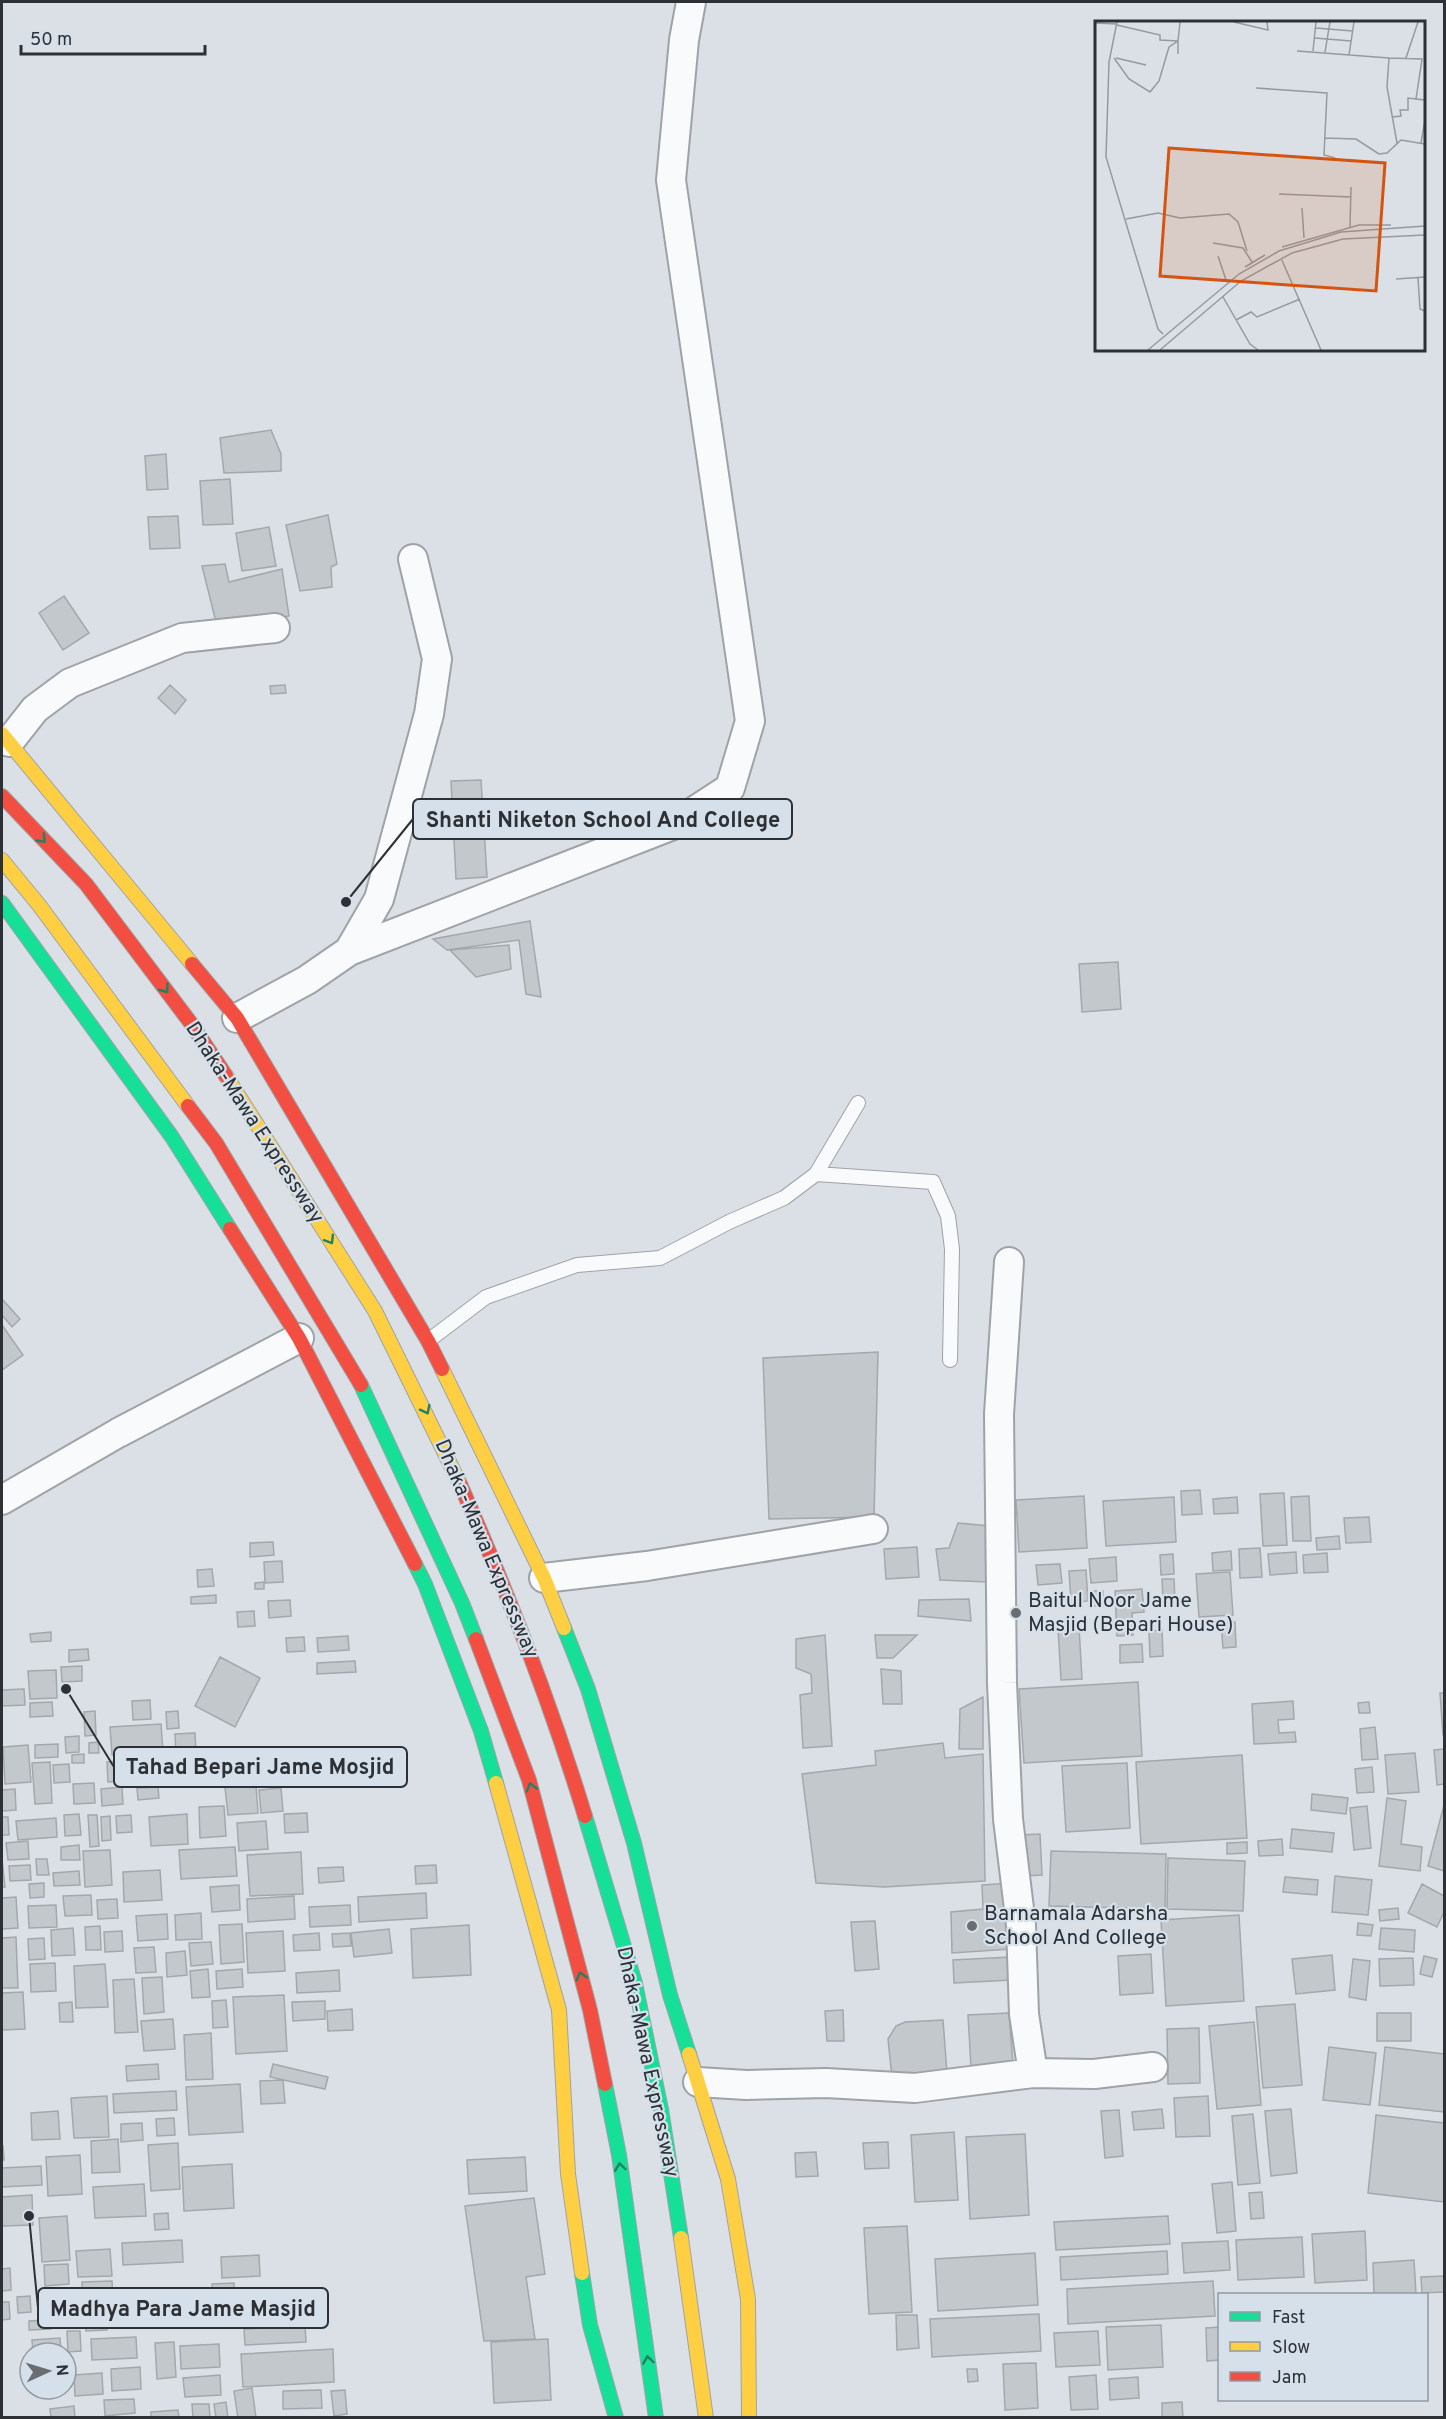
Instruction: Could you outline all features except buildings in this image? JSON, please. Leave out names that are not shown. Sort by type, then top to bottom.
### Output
[{"type":"main road","points":[[5,738],[237,1018],[428,1341],[544,1578],[588,1689],[634,1843],[670,1995],[728,2179],[748,2300],[749,2418]]},
{"type":"main road","name":"Dhaka-Mawa Expressway","points":[[2,796],[86,884],[190,1022],[248,1109],[375,1311],[458,1478],[508,1596],[559,1730],[635,1983],[662,2109],[706,2418]]},
{"type":"main road","name":"Dhaka-Mawa Expressway","points":[[2,860],[39,905],[170,1078],[216,1143],[363,1388],[462,1603],[529,1780],[590,2010],[619,2155],[656,2418]]},
{"type":"main road","points":[[2,903],[172,1137],[299,1338],[425,1584],[481,1731],[559,2010],[568,2174],[590,2325],[616,2418]]},
{"type":"street","points":[[237,1018],[307,980],[349,951],[673,825],[730,788],[750,721],[672,180],[684,40],[691,2]]},
{"type":"street","points":[[349,951],[379,899],[429,714],[437,659],[413,559]]},
{"type":"street","points":[[5,738],[35,709],[70,683],[182,638],[275,628]]},
{"type":"street","points":[[1009,1262],[999,1414],[1002,1683],[1008,1818],[1021,1925],[1024,2014],[1033,2073]]},
{"type":"street","points":[[2,1500],[118,1433],[299,1338]]},
{"type":"street","points":[[544,1578],[647,1566],[873,1529]]},
{"type":"street","points":[[698,2082],[915,2088],[1033,2073],[1094,2074],[1153,2067]]},
{"type":"lane","points":[[428,1341],[486,1297],[577,1265],[660,1258],[729,1222],[784,1198],[816,1174],[858,1103]]},
{"type":"lane","points":[[816,1174],[933,1182],[948,1216],[952,1249],[950,1360]]},
{"type":"traffic: fast","points":[[2,903],[172,1137],[230,1229]]},
{"type":"traffic: fast","points":[[361,1385],[462,1603],[476,1639]]},
{"type":"traffic: fast","points":[[415,1564],[425,1584],[481,1731],[496,1783]]},
{"type":"traffic: fast","points":[[564,1628],[588,1689],[634,1843],[670,1995],[689,2054]]},
{"type":"traffic: fast","points":[[585,1816],[635,1983],[661,2109],[681,2238]]},
{"type":"traffic: fast","points":[[605,2084],[619,2155],[656,2418]]},
{"type":"traffic: fast","points":[[582,2273],[590,2325],[616,2418]]},
{"type":"traffic: slow","points":[[2,734],[192,964]]},
{"type":"traffic: slow","points":[[2,860],[39,905],[188,1106]]},
{"type":"traffic: slow","points":[[226,1076],[375,1311],[460,1484]]},
{"type":"traffic: slow","points":[[442,1369],[544,1578],[564,1628]]},
{"type":"traffic: slow","points":[[496,1783],[559,2010],[568,2174],[582,2273]]},
{"type":"traffic: slow","points":[[689,2054],[728,2179],[748,2299],[749,2418]]},
{"type":"traffic: slow","points":[[681,2238],[706,2418]]},
{"type":"traffic: jam","points":[[2,796],[86,884],[190,1022],[226,1076]]},
{"type":"traffic: jam","points":[[192,964],[237,1018],[428,1341],[442,1369]]},
{"type":"traffic: jam","points":[[188,1106],[216,1143],[361,1385]]},
{"type":"traffic: jam","points":[[230,1229],[299,1338],[415,1564]]},
{"type":"traffic: jam","points":[[460,1484],[527,1648],[585,1816]]},
{"type":"traffic: jam","points":[[476,1639],[529,1780],[590,2010],[605,2084]]},
{"type":"place","name":"Shanti Niketon School And College","points":[[346,902]]},
{"type":"place","name":"Baitul Noor Jame Masjid (Bepari House)","points":[[1016,1613]]},
{"type":"place","name":"Tahad Bepari Jame Mosjid","points":[[66,1689]]},
{"type":"place","name":"Barnamala Adarsha School And College","points":[[972,1926]]},
{"type":"place","name":"Madhya Para Jame Masjid","points":[[29,2216]]}]
